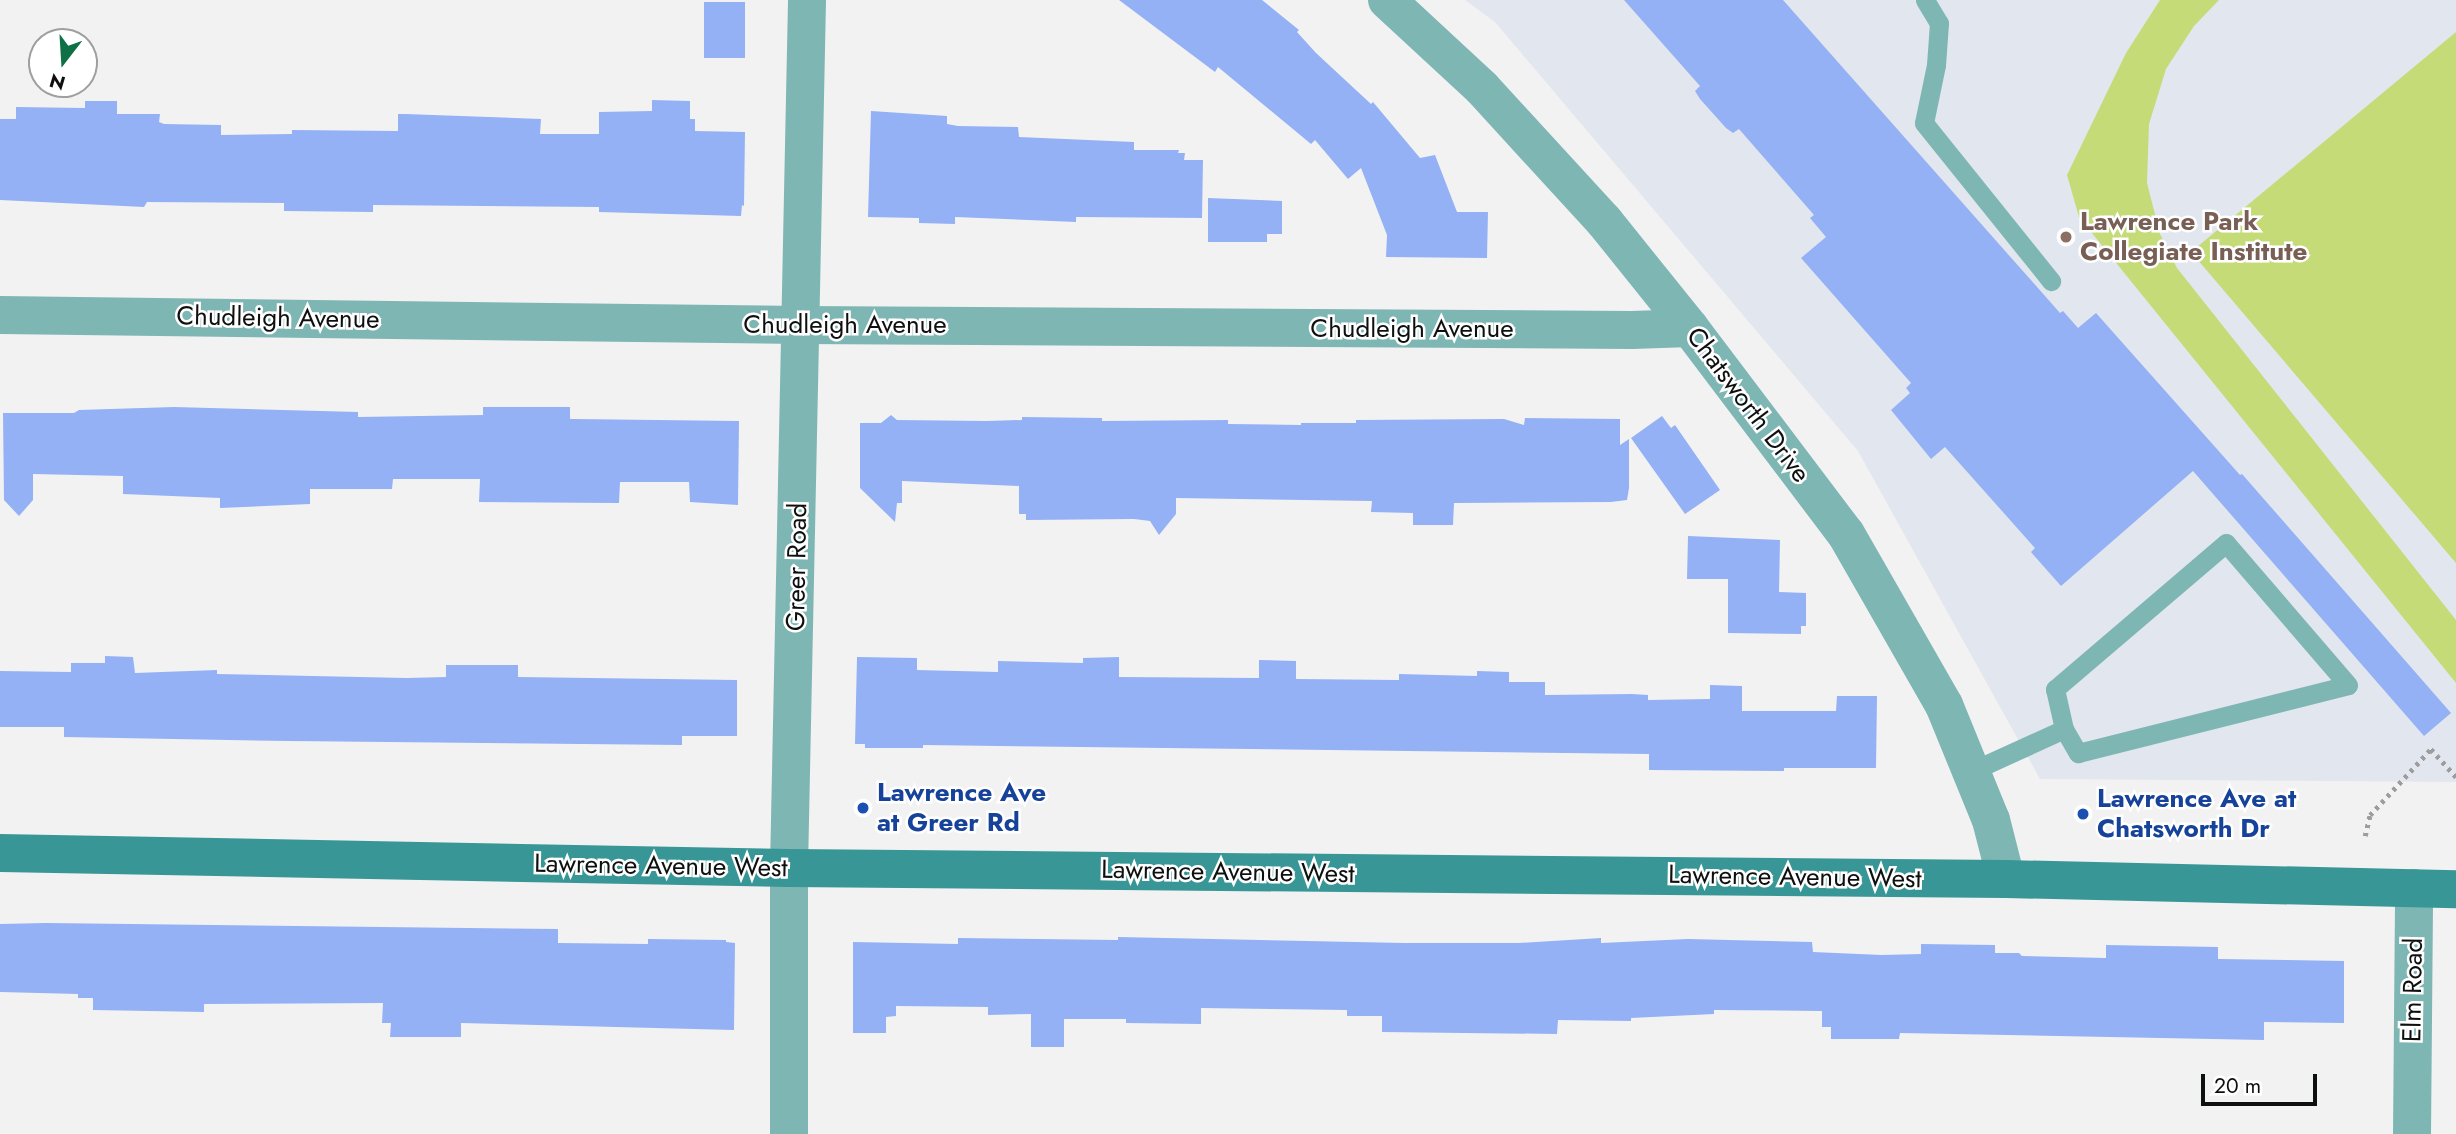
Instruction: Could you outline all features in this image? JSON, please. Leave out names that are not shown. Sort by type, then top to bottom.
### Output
[{"type":"main road","name":"Lawrence Avenue West","points":[[0,853],[789,868],[2006,879],[2456,889]]},
{"type":"street","name":"Greer Road","points":[[789,1134],[789,868],[807,0]]},
{"type":"street","name":"Chatsworth Drive","points":[[1387,0],[1482,88],[1545,154],[1620,240],[1846,534],[1944,705],[1991,820],[2006,879]]},
{"type":"street","name":"Chudleigh Avenue","points":[[0,315],[801,325],[1632,330],[1690,328]]},
{"type":"street","name":"Elm Road","points":[[2412,1134],[2414,888]]},
{"type":"lane","points":[[1925,0],[1939,23],[1936,65],[1924,123],[2050,281]]},
{"type":"lane","points":[[2226,544],[2348,685],[2078,753],[2064,729],[2055,689],[2226,544]]},
{"type":"lane","points":[[1972,771],[2064,729]]},
{"type":"path","points":[[2365,836],[2370,815],[2431,749],[2456,777]]},
{"type":"shaded area","name":"Lawrence Park Collegiate Institute","points":[[1465,0],[2456,0],[2456,782],[2040,779],[1858,451],[1495,22]]},
{"type":"green space","points":[[2160,0],[2219,0],[2194,26],[2166,69],[2149,124],[2147,183],[2160,234],[2177,268],[2456,620],[2456,683],[2079,217],[2067,175],[2126,53]]},
{"type":"green space","points":[[2456,32],[2456,563],[2191,252]]},
{"type":"building","points":[[1119,0],[1262,0],[1299,30],[1297,32],[1316,53],[1371,104],[1373,102],[1420,158],[1435,155],[1457,212],[1488,212],[1487,258],[1386,257],[1387,235],[1361,168],[1348,179],[1315,140],[1311,144],[1218,67],[1215,72]]},
{"type":"building","points":[[1624,0],[1783,0],[2060,313],[2063,311],[2078,328],[2096,313],[2240,475],[2242,474],[2451,713],[2424,736],[2193,471],[2061,586],[2031,552],[2035,548],[1945,447],[1931,459],[1891,410],[1910,393],[1906,388],[1911,383],[1801,258],[1826,237],[1810,218],[1814,215],[1739,129],[1733,133],[1726,128],[1700,99],[1695,91],[1700,86]]},
{"type":"building","points":[[704,2],[745,2],[745,58],[704,58]]},
{"type":"building","points":[[652,100],[690,101],[690,119],[695,119],[695,131],[745,132],[744,206],[742,205],[741,216],[599,212],[599,207],[373,205],[373,212],[284,211],[284,203],[147,202],[144,207],[0,200],[0,119],[16,119],[16,107],[85,108],[85,101],[117,101],[117,114],[160,114],[159,122],[164,124],[221,125],[221,135],[292,134],[292,130],[398,131],[398,114],[541,119],[540,134],[599,134],[599,112],[652,111]]},
{"type":"building","points":[[871,111],[947,116],[947,124],[958,126],[1018,127],[1019,137],[1134,142],[1134,150],[1179,150],[1178,153],[1185,153],[1184,160],[1203,160],[1202,218],[1076,217],[1076,222],[955,217],[955,224],[919,223],[919,218],[868,217]]},
{"type":"building","points":[[1208,198],[1282,201],[1282,234],[1267,234],[1267,242],[1208,242]]},
{"type":"building","points":[[174,407],[358,412],[358,417],[483,415],[483,407],[570,407],[570,419],[739,421],[738,505],[690,502],[689,482],[620,482],[619,503],[479,502],[480,479],[393,479],[392,489],[310,489],[310,504],[220,508],[220,498],[123,494],[123,476],[33,474],[33,500],[19,516],[4,500],[3,413],[74,413],[79,410]]},
{"type":"building","points":[[891,415],[897,420],[986,421],[1022,420],[1022,417],[1102,418],[1102,421],[1228,420],[1228,424],[1301,425],[1356,423],[1356,420],[1504,419],[1524,425],[1525,418],[1620,419],[1620,445],[1629,439],[1629,488],[1627,500],[1611,502],[1454,503],[1453,525],[1413,525],[1413,513],[1371,512],[1372,501],[1176,498],[1176,514],[1159,535],[1150,521],[1134,519],[1026,520],[1026,514],[1019,514],[1019,486],[902,481],[902,503],[897,503],[895,522],[860,488],[860,423],[881,423]]},
{"type":"building","points":[[1662,416],[1671,428],[1675,425],[1720,490],[1685,514],[1631,438]]},
{"type":"building","points":[[1688,536],[1780,540],[1779,592],[1806,593],[1806,626],[1801,626],[1801,634],[1728,633],[1728,579],[1687,579]]},
{"type":"building","points":[[105,656],[133,657],[135,673],[217,670],[217,674],[407,678],[446,677],[446,665],[518,665],[518,677],[737,680],[737,736],[682,736],[682,745],[289,741],[64,737],[64,727],[0,727],[0,671],[71,672],[71,663],[105,663]]},
{"type":"building","points":[[857,657],[917,658],[917,670],[998,672],[998,661],[1083,663],[1083,658],[1119,657],[1119,677],[1259,678],[1259,660],[1296,661],[1296,679],[1399,680],[1399,674],[1477,676],[1477,671],[1509,672],[1509,682],[1545,682],[1545,695],[1632,694],[1648,695],[1648,700],[1710,699],[1710,685],[1742,686],[1742,711],[1836,711],[1837,696],[1877,696],[1876,768],[1784,768],[1784,771],[1649,770],[1649,754],[923,745],[923,748],[865,748],[865,744],[855,744]]},
{"type":"building","points":[[0,924],[558,929],[558,943],[648,944],[648,939],[726,940],[735,943],[734,1030],[461,1023],[461,1037],[390,1037],[391,1023],[382,1023],[383,1003],[204,1004],[204,1012],[93,1010],[93,998],[78,998],[78,994],[0,992]]},
{"type":"building","points":[[1118,937],[1404,943],[1519,943],[1601,938],[1601,943],[1688,939],[1812,942],[1813,952],[1882,955],[1921,954],[1921,944],[1995,945],[1995,953],[2106,958],[2106,945],[2218,947],[2218,959],[2344,961],[2344,1023],[2264,1022],[2264,1040],[1900,1033],[1899,1039],[1831,1039],[1831,1027],[1822,1027],[1822,1011],[1714,1010],[1714,1014],[1631,1018],[1631,1021],[1558,1020],[1557,1034],[1382,1032],[1382,1016],[1347,1016],[1347,1010],[1201,1008],[1201,1024],[1126,1023],[1126,1019],[1064,1019],[1064,1047],[1031,1047],[1031,1014],[988,1015],[988,1007],[896,1006],[896,1016],[886,1017],[886,1033],[853,1033],[853,942],[958,944],[958,938],[1118,940]]},
{"type":"place","name":"Lawrence Park Collegiate Institute","points":[[2066,237]]},
{"type":"place","name":"Lawrence Ave at Greer Rd","points":[[863,808]]},
{"type":"place","name":"Lawrence Ave at Chatsworth Dr","points":[[2083,814]]}]
